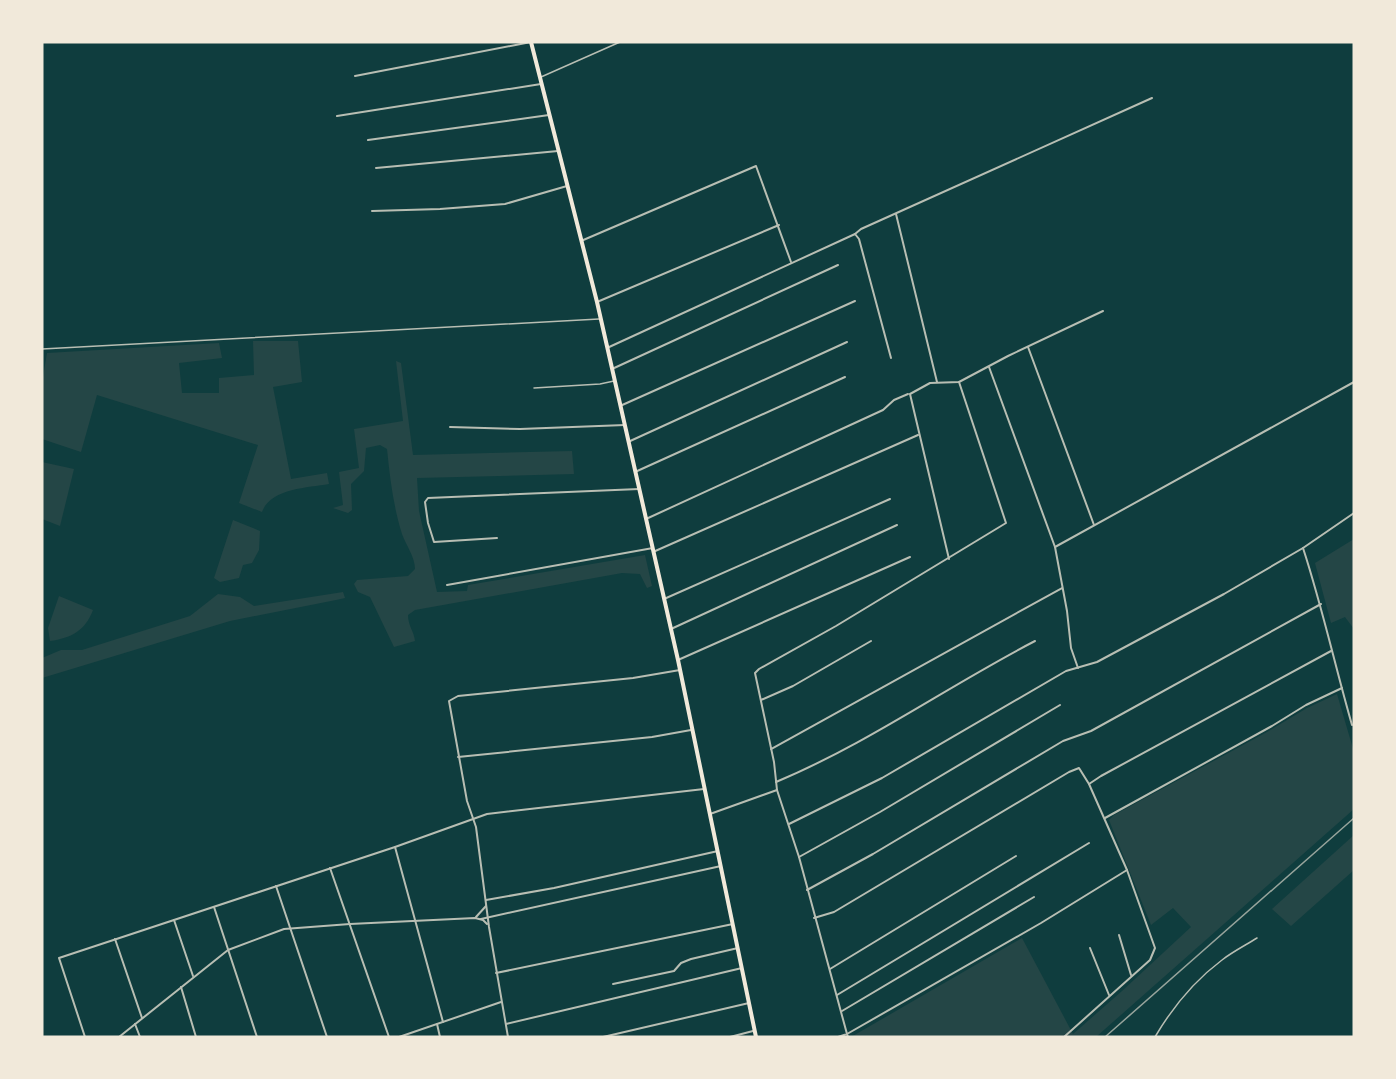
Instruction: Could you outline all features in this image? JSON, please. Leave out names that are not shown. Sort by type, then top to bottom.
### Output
[{"type":"main road","points":[[531,42],[597,302],[625,425],[693,729],[756,1037]]},
{"type":"street","points":[[356,76],[531,42]]},
{"type":"street","points":[[337,116],[542,84]]},
{"type":"street","points":[[607,348],[1152,98]]},
{"type":"street","points":[[368,140],[549,115]]},
{"type":"street","points":[[376,168],[558,151]]},
{"type":"street","points":[[581,241],[756,166],[791,262]]},
{"type":"street","points":[[372,210],[440,209],[506,204],[567,186]]},
{"type":"street","points":[[897,214],[937,382]]},
{"type":"street","points":[[597,302],[779,225]]},
{"type":"street","points":[[855,234],[859,239],[891,358]]},
{"type":"street","points":[[612,369],[838,265]]},
{"type":"street","points":[[620,406],[855,301]]},
{"type":"street","points":[[646,519],[883,410],[898,398],[921,387],[937,382],[959,382],[1103,311]]},
{"type":"street","points":[[628,442],[847,342]]},
{"type":"street","points":[[1028,347],[1094,525]]},
{"type":"street","points":[[988,366],[1055,547],[1071,648],[1078,668]]},
{"type":"street","points":[[635,472],[845,377]]},
{"type":"street","points":[[848,1036],[799,857],[777,790],[755,673],[1006,524],[959,382]]},
{"type":"street","points":[[1055,547],[1354,382]]},
{"type":"street","points":[[910,394],[918,435],[950,559]]},
{"type":"street","points":[[450,428],[520,429],[625,425]]},
{"type":"street","points":[[447,585],[653,550],[918,435]]},
{"type":"street","points":[[497,538],[434,542],[424,507],[426,500],[428,498],[639,489]]},
{"type":"street","points":[[664,599],[890,499]]},
{"type":"street","points":[[789,824],[882,778],[1066,671],[1097,662],[1132,645],[1304,548],[1354,513]]},
{"type":"street","points":[[671,629],[897,525]]},
{"type":"street","points":[[1304,548],[1352,725]]},
{"type":"street","points":[[678,660],[910,557]]},
{"type":"street","points":[[771,750],[1062,588]]},
{"type":"street","points":[[807,890],[873,854],[1054,746],[1076,735],[1091,731],[1321,604]]},
{"type":"street","points":[[761,700],[793,686],[871,641]]},
{"type":"street","points":[[776,782],[853,744],[990,664],[1035,641]]},
{"type":"street","points":[[1089,784],[1331,651]]},
{"type":"street","points":[[508,1037],[473,819],[467,801],[449,703],[451,699],[458,696],[633,678],[680,670]]},
{"type":"street","points":[[1104,819],[1306,705],[1342,688]]},
{"type":"street","points":[[799,857],[1060,705]]},
{"type":"street","points":[[458,757],[652,737],[693,729]]},
{"type":"street","points":[[814,918],[834,912],[1079,768],[1089,784],[1127,870],[1155,948],[1150,960],[1064,1037]]},
{"type":"street","points":[[85,1037],[59,958],[494,813],[705,789]]},
{"type":"street","points":[[710,814],[777,790]]},
{"type":"street","points":[[837,995],[1089,843]]},
{"type":"street","points":[[395,847],[443,1022]]},
{"type":"street","points":[[485,900],[554,888],[718,851]]},
{"type":"street","points":[[830,969],[1016,856]]},
{"type":"street","points":[[119,1037],[228,950],[245,942],[290,928],[481,919],[721,866]]},
{"type":"street","points":[[330,868],[389,1037]]},
{"type":"street","points":[[838,1037],[848,1036],[1127,870]]},
{"type":"street","points":[[276,886],[327,1037]]},
{"type":"street","points":[[842,1011],[1034,897]]},
{"type":"street","points":[[475,918],[486,906]]},
{"type":"street","points":[[214,907],[257,1037]]},
{"type":"street","points":[[481,919],[489,927]]},
{"type":"street","points":[[174,920],[193,976]]},
{"type":"street","points":[[496,973],[733,924]]},
{"type":"street","points":[[1119,935],[1131,976]]},
{"type":"street","points":[[115,939],[142,1018]]},
{"type":"street","points":[[614,984],[674,971],[677,970],[679,964],[691,959],[738,948]]},
{"type":"street","points":[[1090,948],[1109,996]]},
{"type":"street","points":[[506,1024],[742,968]]},
{"type":"street","points":[[181,987],[196,1037]]},
{"type":"street","points":[[399,1037],[501,1002]]},
{"type":"street","points":[[603,1037],[749,1003]]},
{"type":"street","points":[[135,1024],[140,1037]]},
{"type":"street","points":[[437,1024],[440,1037]]},
{"type":"street","points":[[730,1037],[755,1030]]},
{"type":"lane","points":[[540,77],[620,42]]},
{"type":"lane","points":[[42,349],[600,319]]},
{"type":"lane","points":[[534,388],[615,381]]},
{"type":"lane","points":[[1155,1037],[1175,1005],[1196,983],[1223,959],[1257,938]]},
{"type":"shaded area","points":[[253,341],[298,341],[302,382],[273,387],[291,479],[327,473],[329,484],[281,494],[273,498],[262,512],[239,503],[258,445],[97,395],[81,452],[42,439],[42,383],[47,353],[219,343],[222,358],[179,363],[182,393],[219,393],[219,378],[254,375]]},
{"type":"shaded area","points":[[396,361],[401,363],[413,455],[572,451],[574,474],[417,478],[419,511],[437,592],[467,591],[468,585],[645,555],[652,586],[647,588],[640,574],[622,573],[415,610],[408,615],[415,641],[394,647],[370,597],[358,592],[354,584],[357,580],[408,576],[415,569],[414,560],[402,534],[396,513],[387,449],[380,445],[366,448],[364,471],[351,484],[352,510],[348,513],[333,508],[343,505],[339,472],[359,468],[354,429],[403,421]]},
{"type":"shaded area","points":[[42,462],[74,469],[60,526],[42,519]]},
{"type":"shaded area","points":[[233,520],[260,531],[259,550],[252,563],[243,565],[239,578],[220,582],[214,578]]},
{"type":"shaded area","points":[[1354,539],[1354,629],[1345,617],[1331,623],[1315,563]]},
{"type":"shaded area","points":[[343,592],[345,598],[230,621],[42,678],[42,658],[61,650],[82,650],[190,616],[218,594],[240,597],[254,606]]},
{"type":"shaded area","points":[[59,596],[93,610],[86,623],[76,632],[50,641],[48,628]]},
{"type":"shaded area","points":[[1337,694],[1354,752],[1354,809],[1096,1037],[851,1037],[1022,938],[1073,1034],[1191,927],[1173,908],[1151,925],[1109,820],[1114,815],[1307,708]]},
{"type":"shaded area","points":[[1354,835],[1354,870],[1291,926],[1272,909]]},
{"type":"railway","points":[[1105,1037],[1354,818]]}]
